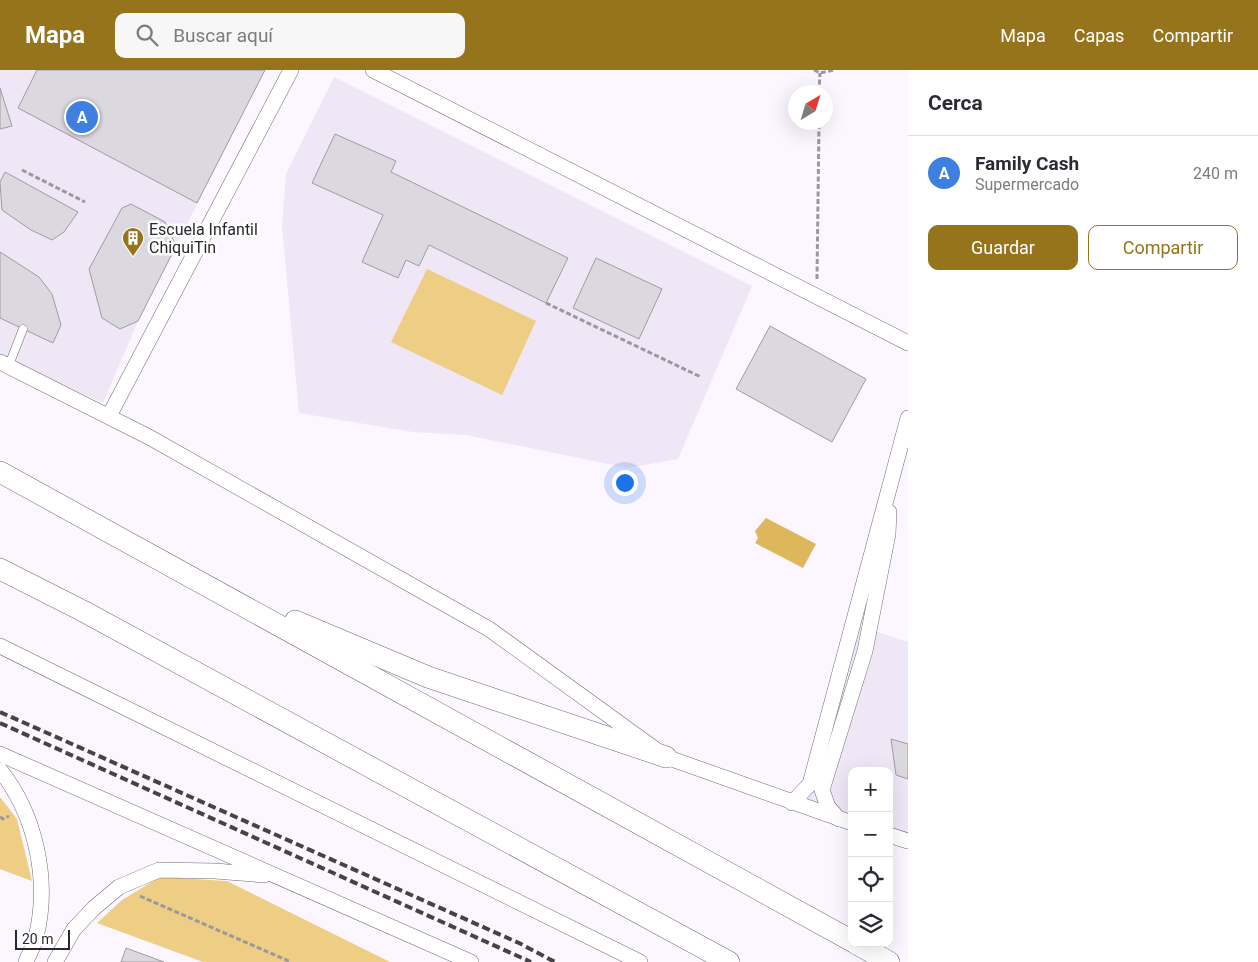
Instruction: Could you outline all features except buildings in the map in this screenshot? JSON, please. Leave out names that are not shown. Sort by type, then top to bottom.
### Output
[{"type":"main road","points":[[0,472],[848,939]]},
{"type":"main road","points":[[0,568],[83,611],[729,962]]},
{"type":"main road","points":[[191,577],[428,677],[666,757]]},
{"type":"main road","points":[[862,947],[889,962]]},
{"type":"street","points":[[109,416],[291,70]]},
{"type":"street","points":[[373,70],[908,343]]},
{"type":"street","points":[[4,363],[109,416],[489,629],[666,757],[846,821]]},
{"type":"street","points":[[792,803],[810,784],[908,418]]},
{"type":"street","points":[[846,821],[828,807],[822,790],[865,651],[888,534],[890,485]]},
{"type":"street","points":[[0,646],[640,962]]},
{"type":"street","points":[[0,754],[471,962]]},
{"type":"street","points":[[0,770],[12,786],[24,809],[40,858],[41,898],[36,938],[26,962]]},
{"type":"street","points":[[893,836],[908,841]]},
{"type":"street","points":[[55,962],[74,929],[94,908],[119,887],[159,870],[215,871],[277,876]]},
{"type":"lane","points":[[4,363],[23,329]]},
{"type":"path","points":[[814,70],[820,73],[834,70]]},
{"type":"path","points":[[819,85],[820,73]]},
{"type":"path","points":[[817,297],[819,130]]},
{"type":"path","points":[[22,170],[85,202]]},
{"type":"path","points":[[546,303],[701,377]]},
{"type":"path","points":[[119,887],[291,962]]},
{"type":"shaded area","points":[[0,70],[265,70],[138,321],[103,403],[0,357]]},
{"type":"shaded area","points":[[334,77],[752,286],[678,459],[628,468],[466,435],[413,432],[299,413],[282,225],[286,174]]},
{"type":"shaded area","points":[[427,269],[536,321],[502,395],[391,342]]},
{"type":"shaded area","points":[[766,518],[816,544],[803,568],[755,543],[758,538],[755,531]]},
{"type":"shaded area","points":[[853,624],[908,642],[908,845],[893,839],[893,767],[848,767],[848,823],[805,807]]},
{"type":"shaded area","points":[[0,797],[17,819],[32,881],[0,869]]},
{"type":"shaded area","points":[[160,877],[227,881],[390,962],[203,962],[97,923],[122,900]]},
{"type":"railway","points":[[0,712],[519,943],[555,962]]},
{"type":"railway","points":[[0,723],[531,962]]},
{"type":"place","name":"Family Cash","points":[[82,117]]},
{"type":"place","name":"Escuela Infantil ChiquiTin","points":[[133,257]]}]
